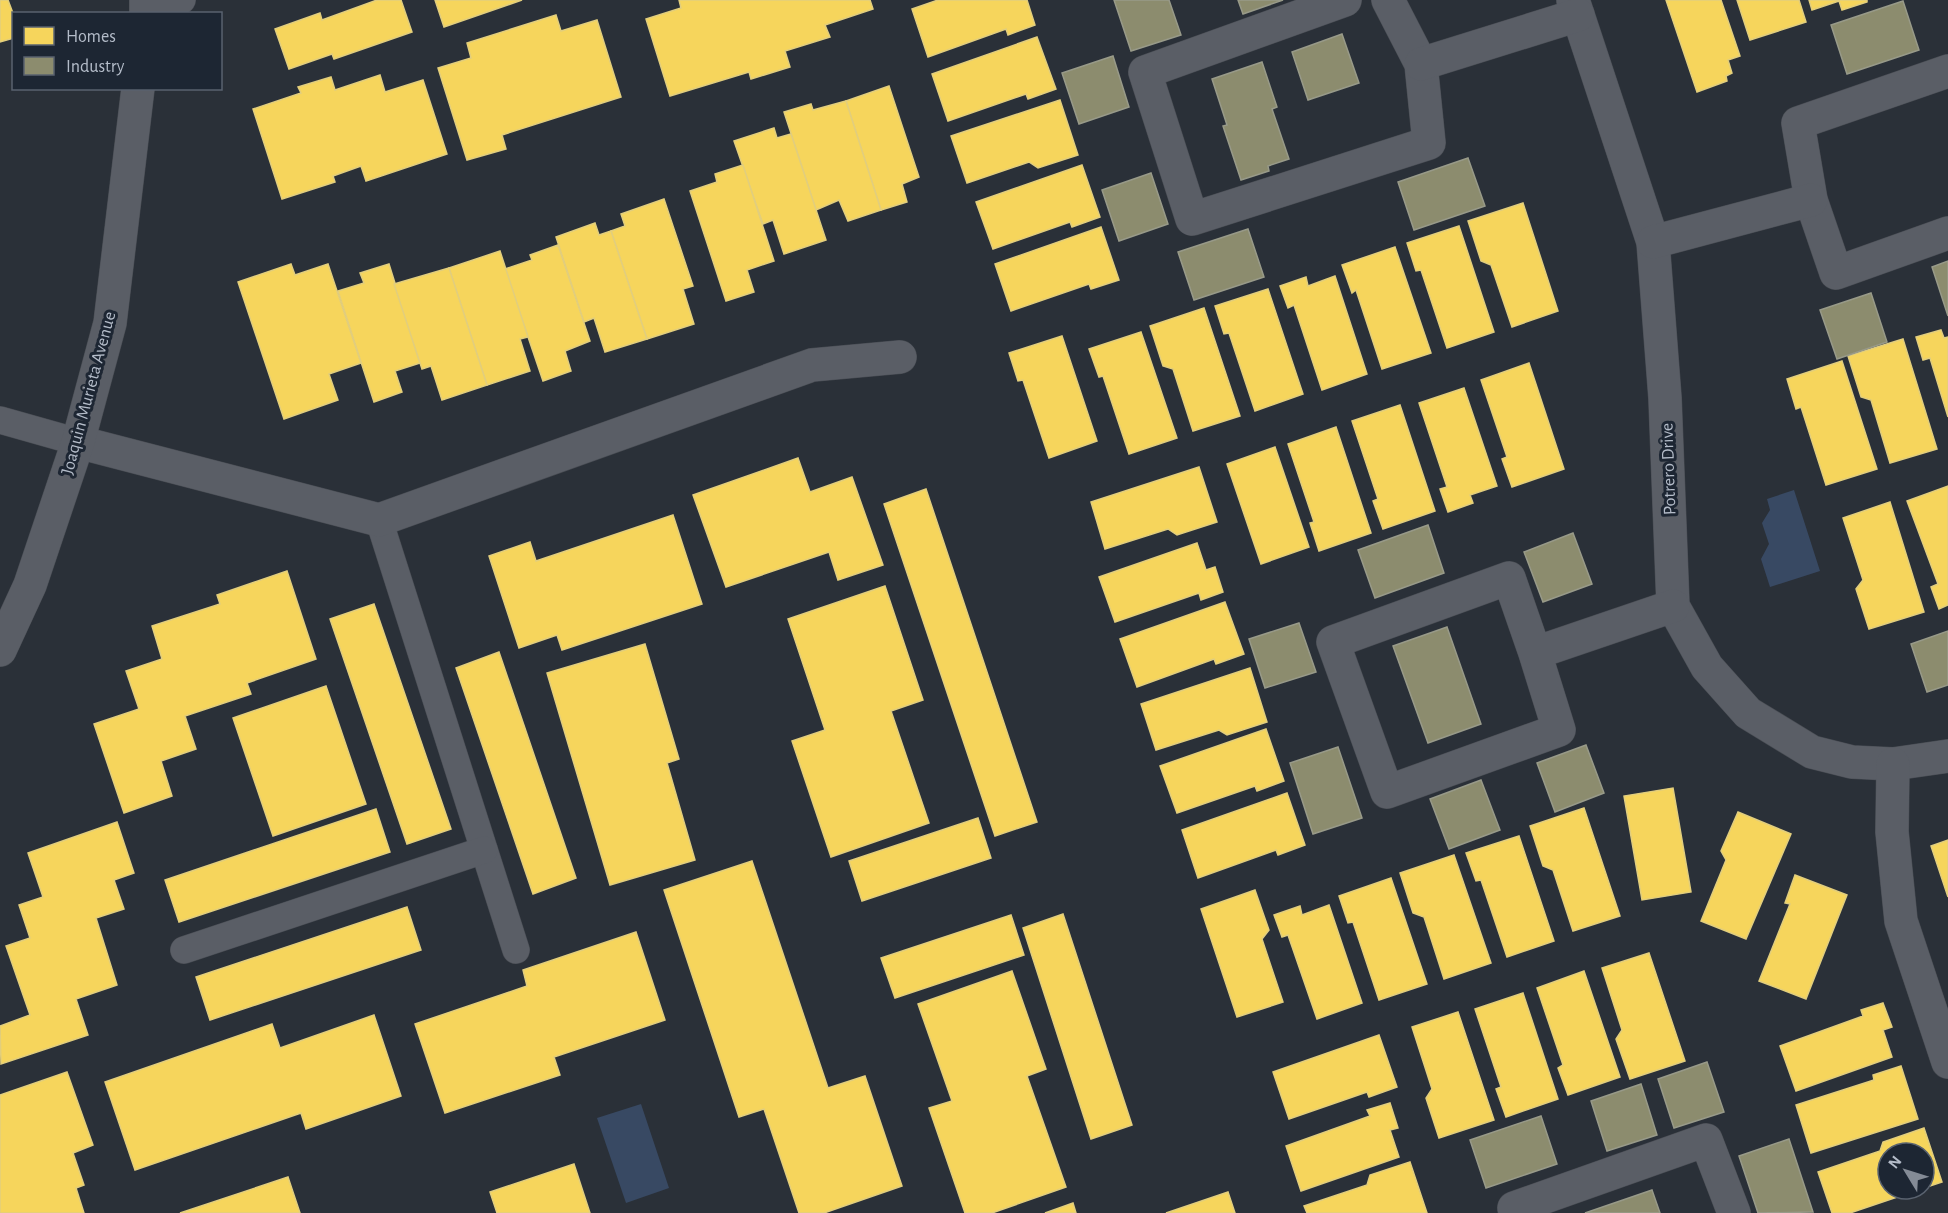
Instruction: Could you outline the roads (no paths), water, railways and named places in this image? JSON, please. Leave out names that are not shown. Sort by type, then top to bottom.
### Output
[{"type":"street","points":[[1345,0],[1145,72],[1192,219],[1429,143],[1421,64],[1388,0]]},
{"type":"street","points":[[1421,64],[1576,7]]},
{"type":"street","name":"Potrero Drive","points":[[1576,7],[1653,242],[1665,398],[1673,606],[1707,667],[1748,713],[1812,752],[1852,762],[1893,764],[1948,756]]},
{"type":"street","points":[[1948,70],[1798,123],[1811,200],[1836,273],[1948,233]]},
{"type":"street","name":"Joaquin Murieta Avenue","points":[[0,650],[30,585],[78,442],[110,323],[138,90]]},
{"type":"street","points":[[1653,242],[1811,200]]},
{"type":"street","points":[[78,442],[379,520],[812,364],[900,357]]},
{"type":"street","points":[[1509,578],[1535,653],[1560,730],[1387,792],[1333,642],[1509,578]]},
{"type":"street","points":[[1535,653],[1673,606]]},
{"type":"street","points":[[1893,764],[1892,832],[1901,921],[1948,1060]]},
{"type":"street","points":[[1516,1213],[1514,1208],[1706,1140],[1734,1213]]},
{"type":"lane","points":[[147,6],[182,0]]},
{"type":"lane","points":[[0,420],[78,442]]},
{"type":"lane","points":[[379,520],[516,950]]},
{"type":"lane","points":[[184,950],[484,850]]},
{"type":"water","points":[[1794,490],[1820,571],[1770,587],[1761,559],[1769,544],[1762,523],[1770,510],[1767,499]]},
{"type":"water","points":[[641,1104],[669,1188],[626,1203],[597,1118]]}]
